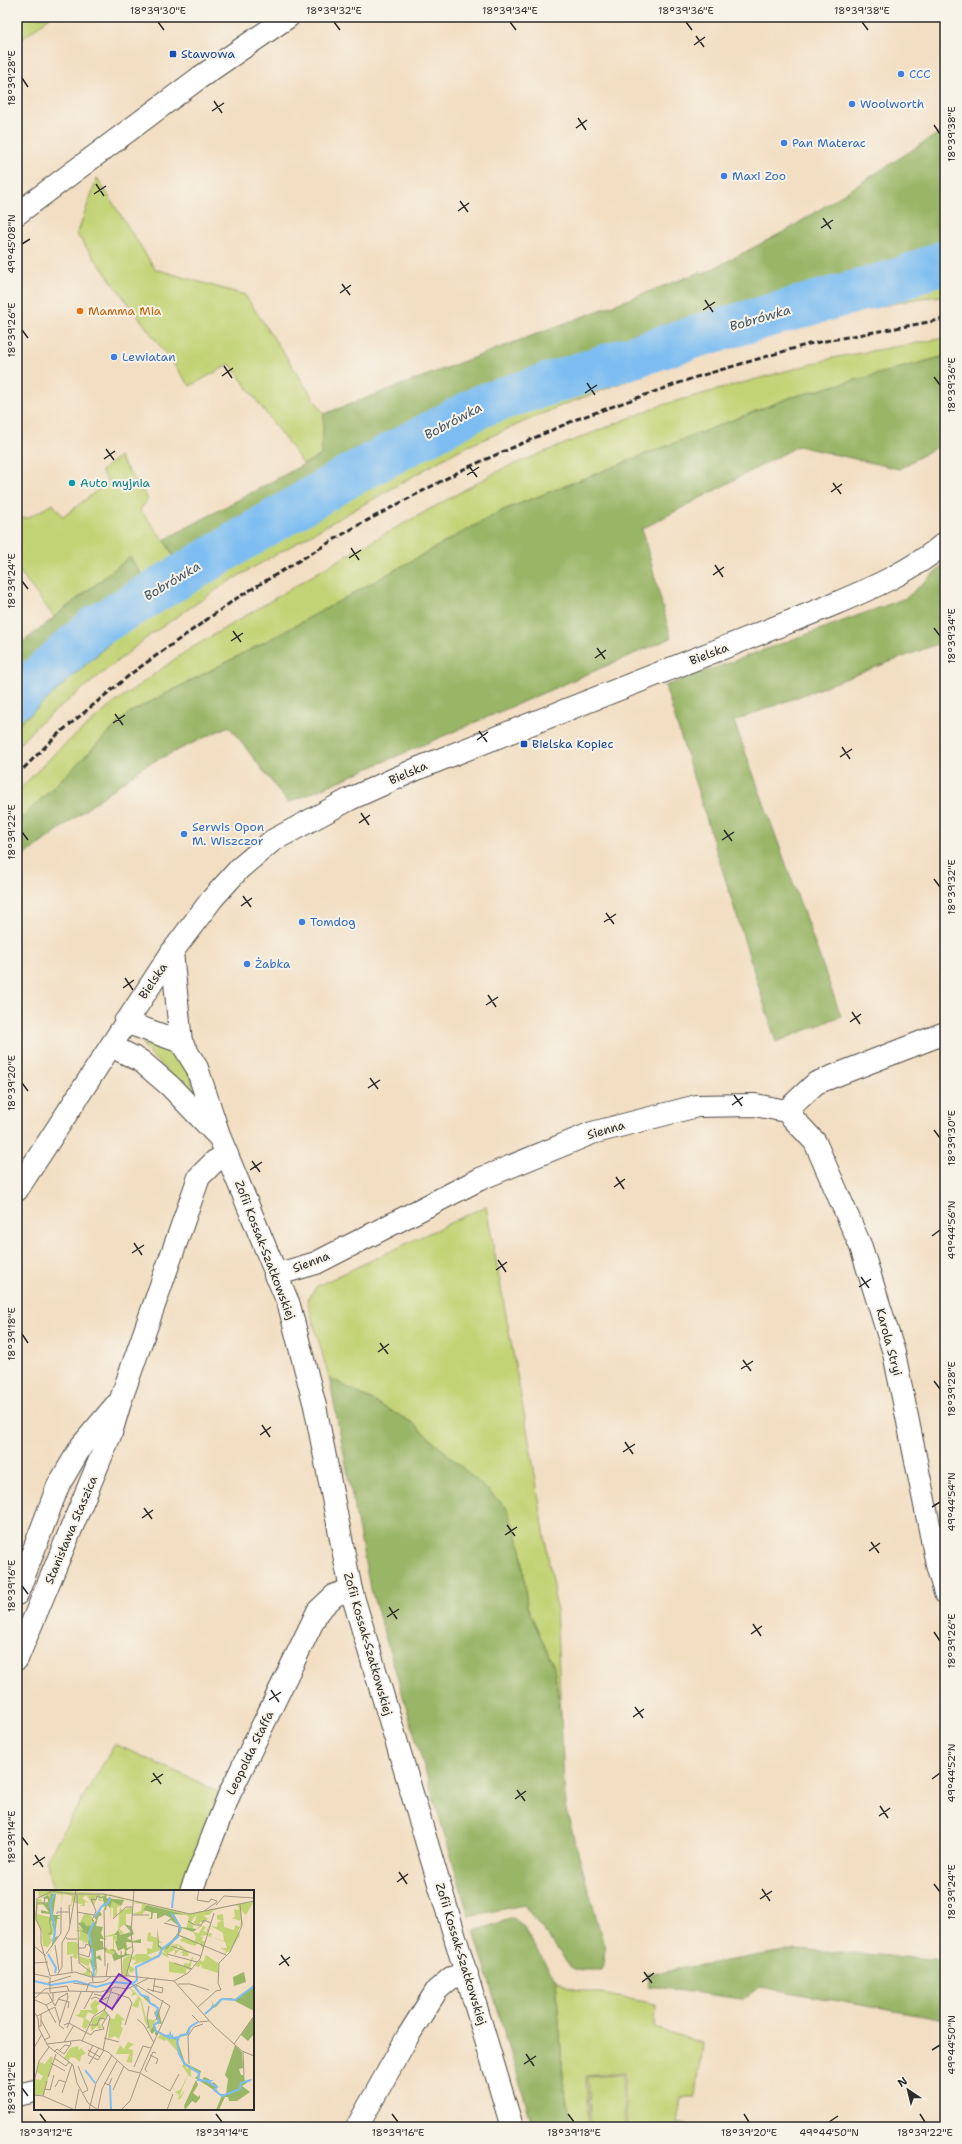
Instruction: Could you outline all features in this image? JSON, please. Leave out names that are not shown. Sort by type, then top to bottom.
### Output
[{"type":"street","points":[[17,214],[193,82],[283,18]]},
{"type":"street","name":"Bielska","points":[[17,1190],[172,952],[212,899],[240,868],[272,842],[350,799],[419,768],[832,606],[886,582],[914,565],[945,543]]},
{"type":"street","points":[[125,1022],[182,1042],[172,952]]},
{"type":"street","points":[[786,1111],[816,1083],[945,1033]]},
{"type":"street","name":"Zofii Kossak-Szatkowskiej","points":[[182,1042],[197,1068],[224,1147],[275,1275],[289,1305],[315,1406],[351,1590],[512,2127]]},
{"type":"street","points":[[111,1046],[141,1061],[170,1086],[224,1147]]},
{"type":"street","name":"Sienna","points":[[275,1275],[316,1262],[480,1179],[592,1133],[697,1106],[755,1105],[786,1111]]},
{"type":"street","name":"Karola Stryi","points":[[786,1111],[815,1142],[861,1247],[894,1353],[938,1569],[945,1593]]},
{"type":"street","name":"Stanisława Staszica","points":[[17,1659],[111,1433],[121,1399],[199,1177],[215,1161],[224,1147]]},
{"type":"street","name":"Stanisława Staszica","points":[[17,1594],[58,1486],[82,1446],[121,1399]]},
{"type":"street","name":"Leopolda Staffa","points":[[191,1890],[229,1795],[318,1611],[335,1595],[351,1590]]},
{"type":"street","points":[[357,2127],[408,2036],[437,1990],[451,1978],[467,1974]]},
{"type":"street","points":[[17,2095],[34,2091]]},
{"type":"green space","points":[[17,17],[50,17],[17,43]]},
{"type":"green space","points":[[945,129],[945,268],[901,269],[711,323],[483,419],[188,580],[164,540],[321,455],[324,414],[701,272],[703,274],[789,229]]},
{"type":"green space","points":[[97,178],[155,269],[245,295],[324,414],[322,455],[304,465],[230,364],[190,386],[77,235]]},
{"type":"green space","points":[[945,268],[945,296],[920,298],[790,326],[679,361],[558,407],[457,451],[228,582],[150,635],[36,726],[17,747],[17,726],[120,634],[161,606],[130,557],[54,617],[17,568],[17,518],[28,518],[53,504],[63,517],[108,482],[101,471],[119,457],[148,499],[140,510],[164,540],[188,580],[483,419],[711,323],[902,269]]},
{"type":"green space","points":[[945,338],[945,356],[789,398],[501,511],[282,633],[129,713],[17,823],[17,792],[57,751],[114,703],[185,652],[342,558],[502,469],[662,405],[837,357]]},
{"type":"green space","points":[[945,356],[945,442],[899,469],[798,446],[642,529],[671,638],[288,803],[229,726],[144,766],[17,861],[17,823],[129,713],[282,633],[501,511],[789,398]]},
{"type":"green space","points":[[130,557],[161,606],[120,634],[17,726],[17,647]]},
{"type":"green space","points":[[945,564],[945,641],[734,721],[841,1016],[776,1042],[665,686],[906,598]]},
{"type":"green space","points":[[143,1038],[166,1043],[187,1064],[198,1101],[144,1047]]},
{"type":"green space","points":[[486,1206],[532,1457],[556,1606],[561,1716],[554,1667],[527,1606],[521,1547],[413,1423],[329,1377],[307,1300],[317,1286]]},
{"type":"green space","points":[[329,1377],[413,1423],[506,1507],[521,1547],[527,1606],[554,1667],[561,1716],[565,1806],[605,1949],[602,1970],[573,1970],[524,1905],[469,1916],[369,1583]]},
{"type":"green space","points":[[115,1744],[220,1792],[183,1890],[54,1890],[46,1860]]},
{"type":"green space","points":[[513,1918],[521,1924],[556,1980],[564,2089],[573,2127],[533,2127],[474,1931]]},
{"type":"green space","points":[[797,1949],[945,1960],[945,2020],[760,1987],[742,1999],[648,1986],[647,1974]]},
{"type":"green space","points":[[556,1980],[568,1988],[656,2004],[655,2028],[702,2043],[696,2097],[681,2097],[677,2123],[695,2127],[627,2127],[624,2073],[586,2076],[589,2127],[573,2127],[564,2089]]},
{"type":"green space","points":[[622,2075],[625,2127],[591,2127],[588,2077]]},
{"type":"waterway","name":"Bobrówka","points":[[17,697],[95,627],[351,475],[483,405],[694,337],[900,279],[945,261]]},
{"type":"railway","points":[[17,775],[57,735],[132,673],[237,598],[355,527],[464,469],[577,419],[693,378],[809,344],[945,319]]},
{"type":"place","name":"Stawowa","points":[[173,54]]},
{"type":"place","name":"CCC","points":[[901,74]]},
{"type":"place","name":"Woolworth","points":[[852,104]]},
{"type":"place","name":"Pan Materac","points":[[784,143]]},
{"type":"place","name":"Maxi Zoo","points":[[724,176]]},
{"type":"place","name":"Mamma Mia","points":[[80,311]]},
{"type":"place","name":"Lewiatan","points":[[114,357]]},
{"type":"place","name":"Auto myjnia","points":[[72,483]]},
{"type":"place","name":"Bielska Kopiec","points":[[524,744]]},
{"type":"place","name":"Serwis Opon M. Wiszczor","points":[[184,834]]},
{"type":"place","name":"Tomdog","points":[[302,922]]},
{"type":"place","name":"Żabka","points":[[247,964]]}]
